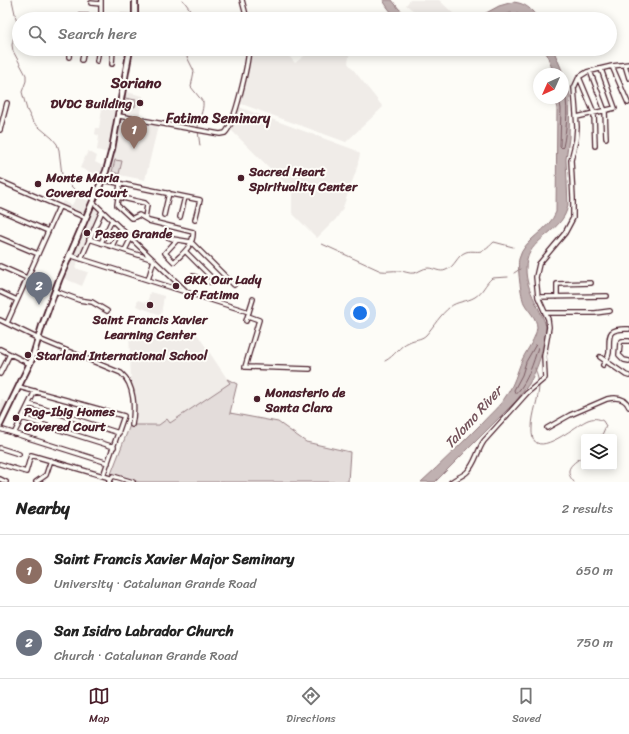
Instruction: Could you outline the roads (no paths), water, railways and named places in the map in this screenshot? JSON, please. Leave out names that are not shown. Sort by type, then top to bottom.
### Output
[{"type":"main road","points":[[135,0],[135,12]]},
{"type":"main road","points":[[0,425],[30,364],[69,255],[93,202],[111,156],[129,56]]},
{"type":"street","points":[[91,2],[101,2]]},
{"type":"street","points":[[243,2],[245,12]]},
{"type":"street","points":[[82,60],[83,56]]},
{"type":"street","points":[[97,61],[98,56]]},
{"type":"street","points":[[112,64],[113,56]]},
{"type":"street","points":[[119,116],[220,134],[225,133],[229,127],[237,103],[247,56]]},
{"type":"street","points":[[451,482],[468,471],[476,459],[480,446],[535,386],[542,381],[545,375],[544,356],[549,324],[538,296],[536,277],[539,264],[565,233],[573,218],[571,160],[576,140],[577,117],[574,92],[575,85],[579,77],[590,71],[627,64],[629,78]]},
{"type":"street","points":[[612,66],[628,102]]},
{"type":"street","points":[[577,117],[613,109],[616,106],[601,69]]},
{"type":"street","points":[[590,71],[605,111],[606,138]]},
{"type":"street","points":[[579,77],[594,113],[596,146]]},
{"type":"street","points":[[0,130],[7,103]]},
{"type":"street","points":[[102,180],[200,200],[196,220]]},
{"type":"street","points":[[0,181],[86,218]]},
{"type":"street","points":[[120,184],[118,206],[131,218],[139,215],[149,221],[191,231],[193,233],[191,242],[185,251],[174,262],[165,253],[177,240]]},
{"type":"street","points":[[164,215],[169,193]]},
{"type":"street","points":[[118,197],[146,203],[145,218]]},
{"type":"street","points":[[180,217],[185,197]]},
{"type":"street","points":[[93,202],[188,293]]},
{"type":"street","points":[[7,323],[59,207]]},
{"type":"street","points":[[0,210],[48,231]]},
{"type":"street","points":[[80,259],[102,210]]},
{"type":"street","points":[[101,243],[112,220]]},
{"type":"street","points":[[112,246],[121,228]]},
{"type":"street","points":[[166,236],[177,240],[191,242],[234,285]]},
{"type":"street","points":[[0,238],[38,254]]},
{"type":"street","points":[[125,250],[131,238]]},
{"type":"street","points":[[89,239],[153,260]]},
{"type":"street","points":[[185,251],[212,278],[213,281],[210,282],[193,276]]},
{"type":"street","points":[[69,255],[188,293],[248,314],[259,320],[245,367],[310,369]]},
{"type":"street","points":[[148,280],[153,260]]},
{"type":"street","points":[[0,266],[27,278]]},
{"type":"street","points":[[557,297],[557,284],[591,283]]},
{"type":"street","points":[[55,291],[82,301],[92,302],[107,311]]},
{"type":"street","points":[[0,292],[17,300]]},
{"type":"street","points":[[538,296],[607,296]]},
{"type":"street","points":[[246,321],[253,299]]},
{"type":"street","points":[[545,313],[595,313],[610,311]]},
{"type":"street","points":[[0,320],[38,339],[114,369],[124,376],[128,382],[134,407],[132,426]]},
{"type":"street","points":[[603,365],[608,354],[608,339],[611,334],[616,330],[629,329]]},
{"type":"street","points":[[629,341],[622,341],[620,343],[620,355],[624,360],[629,361]]},
{"type":"street","points":[[0,349],[30,364]]},
{"type":"street","points":[[0,374],[10,354]]},
{"type":"street","points":[[600,358],[629,376]]},
{"type":"street","points":[[19,387],[124,416],[103,476]]},
{"type":"street","points":[[14,434],[35,391]]},
{"type":"street","points":[[548,428],[570,415],[607,399],[620,398],[626,402],[629,408]]},
{"type":"street","points":[[29,404],[119,433]]},
{"type":"street","points":[[22,418],[114,447]]},
{"type":"street","points":[[0,429],[108,463]]},
{"type":"street","points":[[0,448],[19,454]]},
{"type":"street","points":[[0,464],[26,472],[31,455],[103,476],[110,480],[113,476],[133,482]]},
{"type":"street","points":[[36,482],[46,475],[51,460]]},
{"type":"street","points":[[0,479],[6,482]]},
{"type":"water","points":[[383,0],[392,0],[403,12],[391,12]]},
{"type":"water","points":[[513,2],[528,7],[533,12],[488,12],[499,6]]},
{"type":"water","points":[[548,56],[556,56],[561,68],[552,68]]},
{"type":"water","points":[[569,92],[570,96],[569,138],[566,159],[568,205],[561,221],[535,245],[530,252],[526,269],[528,285],[545,323],[546,336],[542,354],[529,384],[516,401],[435,482],[421,482],[504,400],[522,360],[533,340],[537,324],[523,300],[519,259],[526,245],[553,219],[556,212],[556,104],[569,104]]},
{"type":"waterway","points":[[12,0],[15,12]]},
{"type":"waterway","points":[[183,0],[190,12]]},
{"type":"waterway","points":[[16,56],[26,75],[26,81],[22,92],[27,110],[33,122],[57,144],[62,175],[65,180],[74,189],[91,199]]},
{"type":"waterway","points":[[187,56],[194,71],[191,87],[203,102],[203,109],[198,128]]},
{"type":"waterway","points":[[198,131],[200,146]]},
{"type":"waterway","points":[[322,244],[381,271],[401,271],[412,273],[428,268],[442,271],[446,270],[466,252],[482,251],[487,249],[494,242],[513,247]]},
{"type":"waterway","points":[[514,273],[520,269]]},
{"type":"waterway","points":[[385,361],[406,344],[426,335],[450,307],[472,299],[478,295],[492,278],[508,277]]},
{"type":"waterway","points":[[535,368],[539,382]]},
{"type":"waterway","points":[[539,385],[532,428],[533,439],[538,443],[545,443],[554,440],[582,423],[594,419],[603,421],[606,426],[602,434]]},
{"type":"waterway","points":[[574,482],[569,470],[570,467],[581,458]]},
{"type":"place","name":"DVDC Building","points":[[140,103]]},
{"type":"place","name":"Saint Francis Xavier Major Seminary","points":[[134,149]]},
{"type":"place","name":"Sacred Heart Spirituality Center","points":[[241,178]]},
{"type":"place","name":"Monte Maria Covered Court","points":[[38,184]]},
{"type":"place","name":"Paseo Grande","points":[[87,233]]},
{"type":"place","name":"GKK Our Lady of Fatima","points":[[176,286]]},
{"type":"place","name":"San Isidro Labrador Church","points":[[39,305]]},
{"type":"place","name":"Saint Francis Xavier Learning Center","points":[[150,305]]},
{"type":"place","name":"Starland International School","points":[[28,355]]},
{"type":"place","name":"Monasterio de Santa Clara","points":[[257,399]]},
{"type":"place","name":"Pag-Ibig Homes Covered Court","points":[[16,418]]},
{"type":"district","name":"Soriano","points":[[136,83]]},
{"type":"district","name":"Fatima Seminary","points":[[218,118]]},
{"type":"water label","name":"Talomo River","points":[[473,417]]}]
